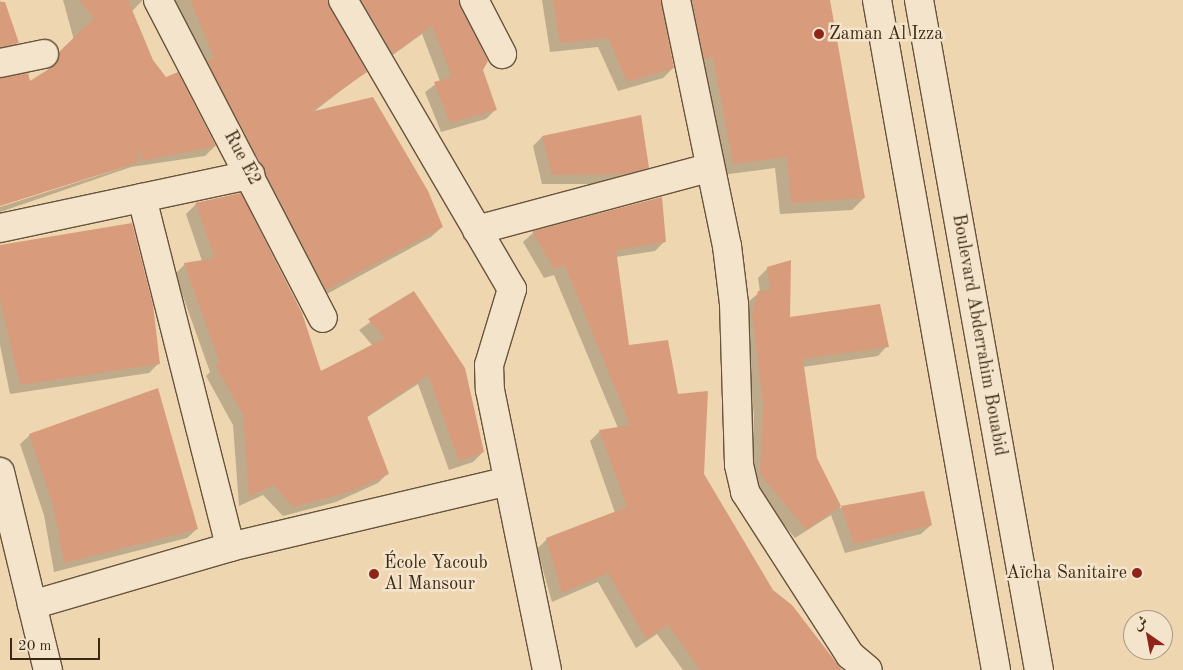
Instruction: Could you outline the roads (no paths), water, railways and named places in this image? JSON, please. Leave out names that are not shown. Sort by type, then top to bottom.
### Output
[{"type":"street","name":"Rue E2","points":[[158,0],[250,174],[323,318]]},
{"type":"street","points":[[343,0],[512,289],[489,364],[506,482],[547,670]]},
{"type":"street","points":[[474,0],[502,54]]},
{"type":"street","points":[[676,0],[708,168],[727,246],[734,304],[739,465],[745,492],[850,655],[868,670]]},
{"type":"street","points":[[877,0],[996,670]]},
{"type":"street","name":"Boulevard Abderrahim Bouabid","points":[[919,0],[1039,670]]},
{"type":"street","points":[[0,64],[44,54]]},
{"type":"street","points":[[477,230],[708,168]]},
{"type":"street","points":[[0,228],[250,174]]},
{"type":"street","points":[[142,198],[230,547]]},
{"type":"street","points":[[0,472],[48,670]]},
{"type":"street","points":[[32,605],[230,547],[506,482]]},
{"type":"place","name":"Zaman Al Izza","points":[[819,34]]},
{"type":"place","name":"Aïcha Sanitaire","points":[[1137,573]]},
{"type":"place","name":"École Yacoub Al Mansour","points":[[374,574]]}]
